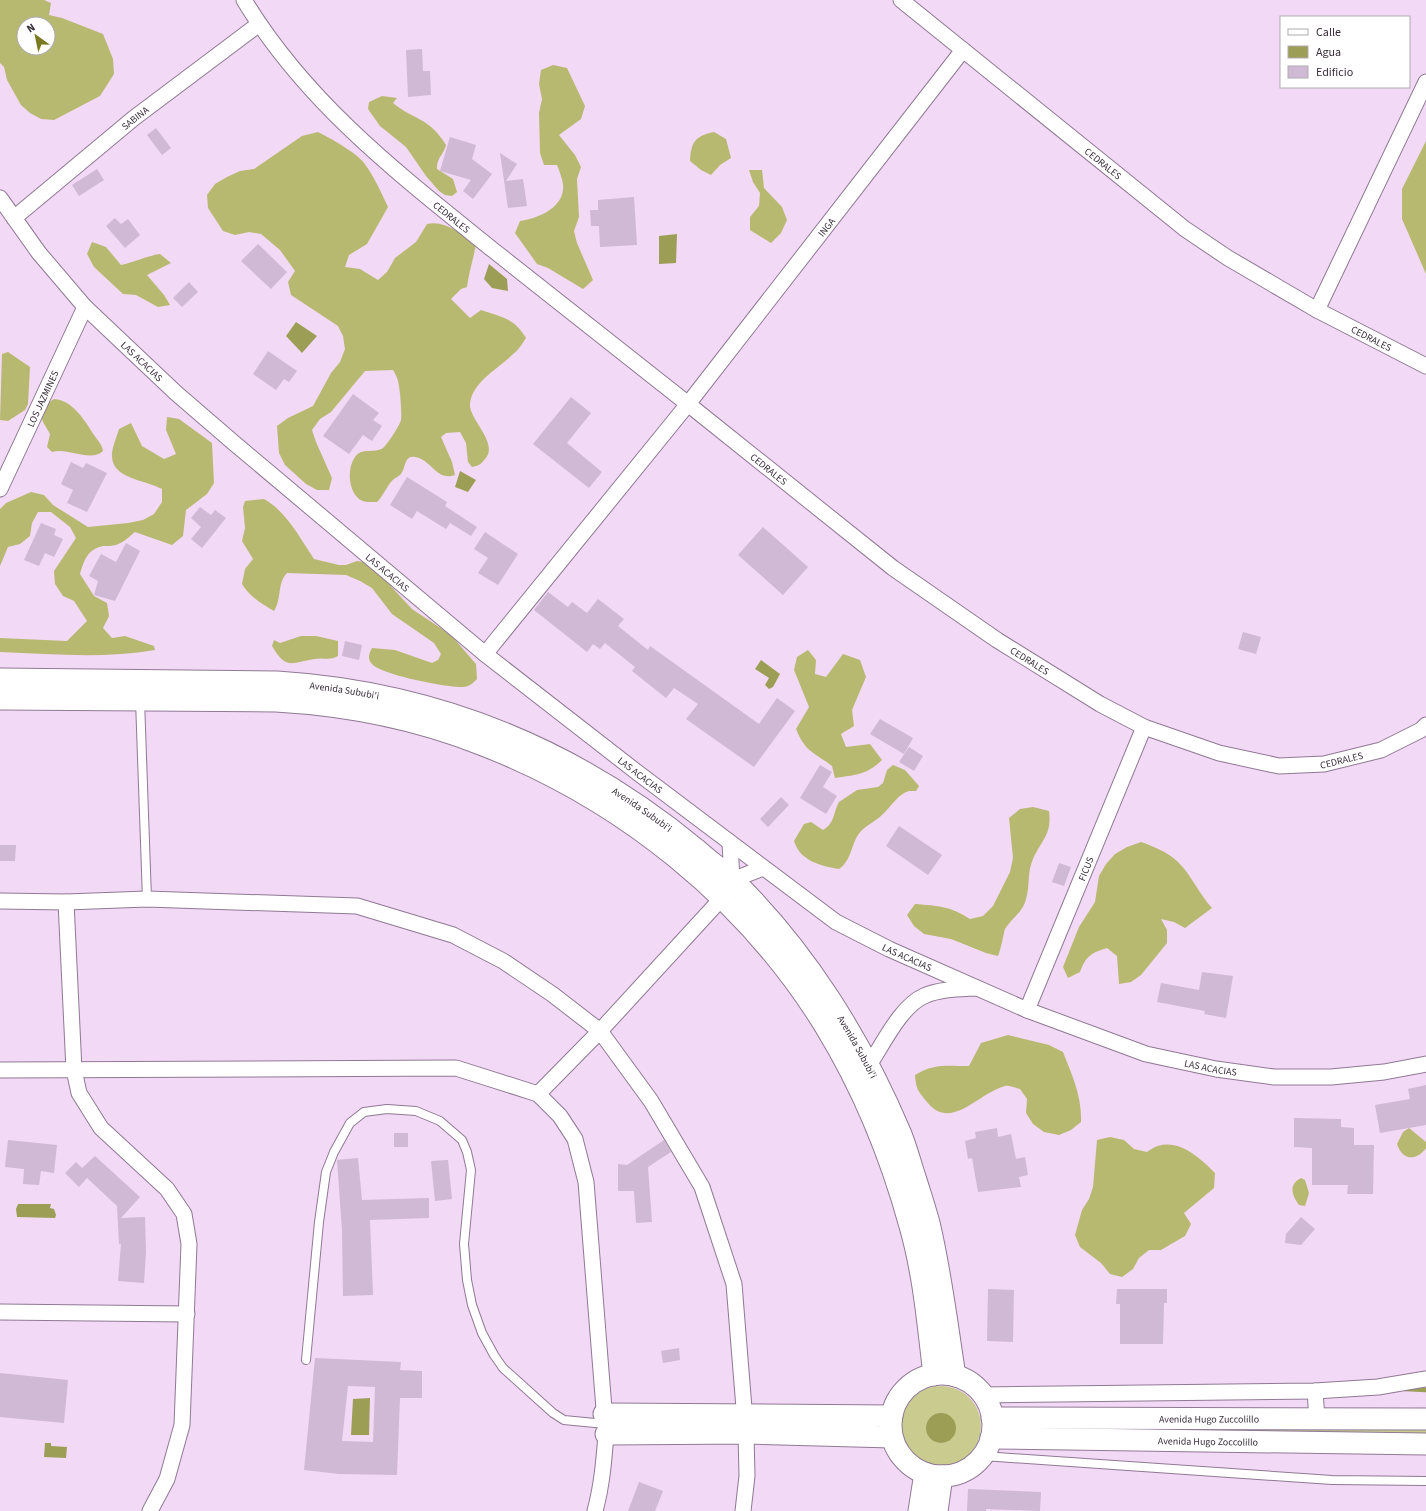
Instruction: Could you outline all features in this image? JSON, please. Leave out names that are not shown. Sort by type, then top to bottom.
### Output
[{"type":"street","name":"CEDRALES","points":[[244,0],[259,24],[312,90],[360,140],[414,187],[894,568],[997,640],[1100,704],[1144,727],[1219,753],[1279,766],[1324,764],[1381,750],[1415,733],[1426,725]]},
{"type":"street","name":"CEDRALES","points":[[901,0],[1185,229],[1228,258],[1317,310],[1426,366]]},
{"type":"street","name":"SABINA","points":[[14,218],[134,118],[259,24]]},
{"type":"street","name":"INGA","points":[[688,404],[963,50]]},
{"type":"street","points":[[1317,310],[1426,82]]},
{"type":"street","name":"LAS ACACIAS","points":[[0,198],[39,253],[85,307],[127,348],[228,438],[485,654],[763,868],[836,922],[976,988],[1027,1010],[1146,1054],[1223,1070],[1274,1077],[1331,1077],[1384,1072],[1426,1064]]},
{"type":"street","name":"LOS JAZMINES","points":[[0,489],[85,307]]},
{"type":"street","points":[[485,654],[688,404]]},
{"type":"street","name":"Avenida Sububi'i","points":[[0,679],[278,682],[322,685],[374,694],[435,709],[488,726],[523,741],[589,774],[626,796],[679,835],[732,880],[797,954],[840,1014],[869,1065],[901,1134],[929,1222],[942,1287],[955,1376]]},
{"type":"street","name":"Avenida Sububi'i","points":[[0,699],[276,701],[319,704],[371,713],[427,727],[480,743],[549,774],[600,803],[666,848],[722,898],[782,965],[825,1026],[855,1079],[886,1153],[911,1227],[924,1288],[934,1375]]},
{"type":"street","name":"FICUS","points":[[1027,1010],[1144,727]]},
{"type":"street","points":[[538,1094],[600,1031],[722,898],[732,880],[730,842]]},
{"type":"street","points":[[732,880],[763,868]]},
{"type":"street","points":[[0,901],[66,902],[147,899],[357,906],[453,935],[503,960],[552,994],[600,1031],[651,1101],[702,1186],[734,1284],[740,1345],[745,1424],[747,1476],[744,1511]]},
{"type":"street","points":[[66,902],[74,1070],[79,1093],[101,1128],[167,1189],[184,1214],[189,1244],[182,1425],[168,1480],[150,1511]]},
{"type":"street","points":[[855,1079],[869,1065],[905,1009],[923,996],[947,990],[976,988]]},
{"type":"street","points":[[0,1070],[456,1068],[538,1094],[560,1116],[575,1139],[586,1182],[605,1424],[604,1465],[595,1511]]},
{"type":"street","points":[[0,1312],[187,1314]]},
{"type":"street","points":[[934,1375],[955,1376],[969,1381],[988,1404],[992,1418],[987,1447],[973,1465],[958,1473],[933,1474],[910,1465],[902,1456],[892,1436],[892,1416],[897,1401],[906,1389],[919,1380],[934,1375]]},
{"type":"street","points":[[982,1395],[1315,1391],[1378,1387],[1426,1379]]},
{"type":"street","points":[[1315,1391],[1317,1419]]},
{"type":"street","points":[[605,1424],[745,1424],[892,1416]]},
{"type":"street","name":"Avenida Hugo Zuccolillo","points":[[992,1418],[1426,1419]]},
{"type":"street","points":[[745,1424],[892,1436]]},
{"type":"street","name":"Avenida Hugo Zoccolillo","points":[[987,1447],[1426,1444]]},
{"type":"street","points":[[919,1511],[933,1474]]},
{"type":"street","points":[[933,1474],[937,1511]]},
{"type":"lane","points":[[140,700],[147,899]]},
{"type":"lane","points":[[306,1360],[319,1222],[326,1172],[334,1152],[350,1123],[364,1112],[386,1109],[416,1111],[440,1121],[462,1140],[467,1152],[471,1170],[464,1244],[467,1280],[472,1305],[482,1333],[494,1355],[503,1368],[553,1413],[564,1420],[605,1424]]},
{"type":"lane","points":[[987,1447],[1332,1480],[1426,1481]]},
{"type":"green space","points":[[0,0],[44,0],[51,3],[49,15],[53,16],[16,16],[16,56],[56,56],[56,17],[103,34],[113,59],[114,74],[100,96],[54,120],[41,119],[30,113],[21,105],[7,80],[4,67],[0,63]]},
{"type":"green space","points":[[553,65],[567,68],[585,106],[581,119],[559,135],[575,155],[581,167],[577,179],[579,217],[574,231],[577,243],[593,280],[583,289],[548,268],[537,264],[515,233],[520,221],[533,218],[553,208],[558,203],[563,190],[557,165],[544,165],[540,153],[539,113],[542,99],[539,84],[541,70]]},
{"type":"green space","points":[[382,96],[397,98],[393,103],[428,124],[440,136],[446,145],[439,159],[437,169],[453,179],[457,192],[452,196],[445,195],[439,191],[426,176],[406,147],[380,126],[368,109],[369,102]]},
{"type":"green space","points":[[318,132],[343,146],[361,159],[368,168],[388,207],[367,244],[349,255],[345,267],[360,269],[378,280],[387,272],[395,258],[416,242],[427,224],[434,223],[446,226],[476,243],[467,287],[461,289],[451,299],[470,318],[481,310],[507,319],[517,326],[526,338],[516,352],[480,383],[471,398],[470,406],[472,412],[489,446],[485,459],[478,465],[472,467],[468,462],[466,443],[460,432],[446,433],[441,437],[452,462],[455,475],[443,475],[421,459],[411,457],[407,460],[401,474],[389,484],[377,502],[363,501],[355,495],[351,485],[350,473],[352,462],[358,454],[364,451],[375,451],[383,448],[400,423],[400,395],[397,377],[393,370],[365,371],[331,412],[320,419],[312,430],[332,478],[329,490],[317,490],[306,484],[285,465],[279,453],[277,426],[288,418],[313,406],[331,373],[340,362],[345,349],[343,336],[338,326],[291,295],[288,282],[295,271],[280,250],[261,234],[249,232],[235,235],[223,231],[208,208],[207,195],[215,184],[240,171],[254,169],[302,136]]},
{"type":"green space","points":[[714,132],[726,139],[731,158],[720,165],[711,175],[701,170],[690,161],[695,141],[702,136]]},
{"type":"green space","points":[[1426,141],[1426,274],[1402,219],[1402,189]]},
{"type":"green space","points":[[749,170],[762,170],[764,188],[782,207],[787,220],[781,233],[771,243],[750,230],[750,217],[759,206],[760,193],[753,182]]},
{"type":"green space","points":[[92,242],[106,247],[121,265],[160,254],[171,263],[147,275],[164,295],[170,305],[158,307],[136,295],[123,294],[94,267],[87,254]]},
{"type":"green space","points":[[8,352],[30,367],[28,404],[25,410],[8,421],[0,420],[2,354]]},
{"type":"green space","points":[[54,399],[67,403],[78,412],[102,446],[103,451],[92,456],[65,451],[52,452],[47,447],[50,434],[41,416],[48,403]]},
{"type":"green space","points":[[167,417],[179,419],[212,443],[214,483],[207,494],[186,510],[183,536],[172,545],[135,532],[119,544],[98,547],[90,552],[83,564],[80,574],[94,596],[107,603],[109,616],[103,628],[112,638],[125,636],[154,646],[155,650],[136,653],[97,655],[58,655],[0,652],[0,638],[67,641],[87,621],[74,601],[63,596],[55,584],[54,571],[76,538],[70,527],[51,512],[38,512],[32,523],[30,536],[20,544],[8,547],[0,566],[0,509],[6,503],[31,492],[44,495],[53,505],[88,527],[128,523],[143,520],[154,514],[162,502],[162,489],[122,473],[116,468],[113,462],[112,453],[119,429],[131,423],[142,446],[164,459],[176,454],[166,430]]},
{"type":"green space","points":[[264,499],[279,510],[286,518],[314,559],[339,565],[346,565],[357,561],[363,562],[386,581],[412,609],[451,635],[476,664],[477,679],[470,685],[456,687],[401,676],[378,668],[372,664],[369,660],[369,656],[372,648],[395,650],[432,663],[438,660],[441,654],[434,643],[392,614],[372,588],[346,575],[287,573],[282,581],[278,601],[274,611],[260,603],[242,584],[245,569],[253,559],[242,541],[245,528],[243,507],[245,501]]},
{"type":"green space","points":[[301,636],[316,636],[338,641],[338,656],[290,663],[281,659],[272,646],[274,640],[280,643]]},
{"type":"green space","points":[[808,650],[816,660],[815,674],[826,677],[843,654],[860,660],[866,677],[852,710],[854,726],[841,734],[846,747],[870,744],[882,760],[871,769],[860,774],[835,778],[832,766],[811,751],[799,737],[796,729],[809,707],[794,670],[797,657]]},
{"type":"green space","points":[[893,765],[905,770],[919,786],[916,791],[909,791],[901,795],[882,815],[860,832],[846,862],[839,869],[818,864],[806,858],[797,848],[794,841],[804,824],[811,822],[823,830],[832,821],[839,802],[857,790],[878,787],[883,783],[887,770]]},
{"type":"green space","points":[[1033,807],[1049,811],[1050,819],[1048,831],[1031,864],[1025,904],[1005,929],[998,956],[986,953],[951,939],[924,934],[914,926],[907,915],[915,904],[944,907],[956,911],[970,919],[983,916],[993,906],[1010,872],[1013,858],[1009,818],[1020,809]]},
{"type":"green space","points":[[1141,842],[1160,850],[1177,861],[1187,872],[1212,908],[1185,928],[1174,922],[1161,919],[1167,930],[1167,943],[1141,975],[1131,982],[1119,984],[1117,956],[1107,948],[1090,956],[1084,962],[1080,972],[1068,978],[1063,967],[1079,927],[1095,902],[1099,876],[1106,864],[1115,854],[1127,847]]},
{"type":"green space","points":[[1008,1035],[1049,1045],[1063,1052],[1076,1086],[1081,1112],[1081,1122],[1071,1130],[1059,1135],[1044,1132],[1033,1124],[1026,1113],[1027,1099],[1020,1089],[1010,1086],[1005,1086],[995,1090],[965,1108],[955,1112],[946,1113],[936,1110],[927,1102],[920,1092],[916,1084],[915,1075],[935,1067],[969,1066],[981,1043]]},
{"type":"green space","points":[[1409,1128],[1426,1142],[1426,1148],[1422,1153],[1414,1157],[1406,1156],[1402,1153],[1397,1144],[1403,1132]]},
{"type":"green space","points":[[1110,1137],[1124,1140],[1134,1149],[1147,1152],[1157,1146],[1174,1145],[1197,1156],[1215,1173],[1214,1188],[1184,1213],[1191,1224],[1185,1236],[1161,1250],[1149,1250],[1139,1258],[1133,1269],[1122,1277],[1110,1274],[1101,1263],[1080,1247],[1075,1235],[1082,1210],[1089,1199],[1093,1187],[1097,1140]]},
{"type":"green space","points":[[1301,1178],[1305,1180],[1309,1193],[1305,1206],[1299,1205],[1292,1190],[1294,1184]]},
{"type":"green space","points":[[941,1386],[956,1389],[969,1398],[978,1411],[981,1426],[978,1441],[969,1454],[956,1463],[941,1466],[926,1463],[913,1454],[904,1441],[901,1426],[904,1411],[913,1398],[926,1389]]},
{"type":"green space","points":[[1005,1426],[1426,1429],[1426,1434],[1007,1430]]},
{"type":"water","points":[[677,234],[676,263],[659,264],[659,236]]},
{"type":"water","points":[[489,264],[507,279],[508,291],[492,288],[484,279]]},
{"type":"water","points":[[296,322],[317,336],[302,353],[286,336]]},
{"type":"water","points":[[460,471],[476,480],[468,492],[455,487]]},
{"type":"water","points":[[761,660],[780,674],[773,687],[769,689],[765,685],[769,678],[755,669]]},
{"type":"water","points":[[18,1204],[51,1204],[50,1208],[54,1209],[56,1215],[55,1218],[17,1217],[16,1209]]},
{"type":"water","points":[[370,1398],[369,1435],[351,1435],[353,1399]]},
{"type":"water","points":[[941,1413],[947,1414],[955,1422],[955,1434],[947,1442],[941,1443],[935,1442],[927,1434],[926,1428],[927,1422],[935,1414]]},
{"type":"water","points":[[45,1443],[51,1443],[51,1446],[67,1447],[66,1458],[44,1457]]},
{"type":"building","points":[[422,49],[423,71],[430,71],[431,95],[408,97],[406,50]]},
{"type":"building","points":[[156,128],[171,148],[162,155],[147,135]]},
{"type":"building","points":[[450,137],[476,145],[472,159],[492,174],[473,199],[463,191],[471,180],[440,171]]},
{"type":"building","points":[[500,153],[517,164],[506,181],[523,179],[527,206],[508,208]]},
{"type":"building","points":[[97,169],[104,180],[79,196],[72,185]]},
{"type":"building","points":[[634,197],[637,245],[600,247],[599,226],[591,226],[590,210],[598,210],[598,200]]},
{"type":"building","points":[[115,218],[121,224],[128,219],[140,235],[125,248],[106,226]]},
{"type":"building","points":[[258,244],[287,272],[271,289],[241,261]]},
{"type":"building","points":[[189,282],[198,292],[182,307],[173,298]]},
{"type":"building","points":[[268,351],[297,371],[289,382],[284,379],[276,390],[253,374]]},
{"type":"building","points":[[353,394],[379,413],[373,420],[382,426],[372,441],[363,435],[349,454],[323,436]]},
{"type":"building","points":[[571,397],[591,413],[567,443],[602,472],[589,488],[533,444]]},
{"type":"building","points":[[71,462],[83,468],[86,463],[107,473],[87,512],[67,503],[73,490],[61,484]]},
{"type":"building","points":[[407,477],[447,502],[445,506],[477,527],[471,536],[450,523],[446,529],[417,511],[412,519],[390,505]]},
{"type":"building","points":[[200,507],[211,515],[215,510],[226,518],[202,548],[191,539],[201,527],[191,518]]},
{"type":"building","points":[[41,523],[56,529],[54,535],[63,539],[54,557],[45,553],[39,566],[24,560]]},
{"type":"building","points":[[763,527],[808,567],[783,595],[738,555]]},
{"type":"building","points":[[485,532],[518,554],[498,585],[478,573],[488,558],[474,549]]},
{"type":"building","points":[[126,543],[140,551],[115,601],[94,595],[98,581],[89,576],[101,554],[116,562]]},
{"type":"building","points":[[548,592],[568,607],[572,602],[587,613],[598,599],[624,619],[618,626],[648,650],[650,646],[759,724],[777,698],[795,711],[754,767],[686,719],[698,704],[674,688],[666,698],[632,671],[635,667],[605,643],[600,649],[593,644],[587,652],[534,610]]},
{"type":"building","points":[[1243,632],[1261,637],[1256,654],[1238,649]]},
{"type":"building","points":[[345,641],[362,645],[359,660],[342,656]]},
{"type":"building","points":[[880,719],[913,738],[904,754],[870,734]]},
{"type":"building","points":[[909,747],[923,756],[914,771],[899,762]]},
{"type":"building","points":[[820,765],[832,772],[823,787],[837,796],[826,814],[800,798]]},
{"type":"building","points":[[781,797],[789,805],[768,827],[760,819]]},
{"type":"building","points":[[899,826],[942,855],[928,875],[886,846]]},
{"type":"building","points":[[0,845],[16,845],[15,861],[0,861]]},
{"type":"building","points":[[1059,863],[1071,867],[1064,886],[1052,882]]},
{"type":"building","points":[[1202,972],[1233,976],[1226,1018],[1204,1014],[1205,1011],[1157,1002],[1161,983],[1199,990]]},
{"type":"building","points":[[1426,1085],[1426,1125],[1380,1133],[1375,1105],[1410,1099],[1408,1089]]},
{"type":"building","points":[[1294,1118],[1341,1119],[1341,1127],[1354,1128],[1354,1145],[1374,1145],[1373,1194],[1347,1194],[1348,1185],[1312,1185],[1312,1148],[1294,1147]]},
{"type":"building","points":[[997,1128],[998,1137],[1011,1134],[1016,1159],[1025,1157],[1028,1175],[1019,1177],[1021,1187],[978,1192],[972,1158],[968,1159],[965,1141],[976,1138],[975,1132]]},
{"type":"building","points":[[394,1133],[408,1133],[408,1147],[394,1147]]},
{"type":"building","points":[[8,1140],[57,1145],[54,1173],[41,1171],[39,1185],[23,1184],[24,1169],[5,1167]]},
{"type":"building","points":[[664,1140],[671,1152],[648,1167],[652,1222],[636,1223],[634,1191],[618,1191],[618,1164],[627,1165]]},
{"type":"building","points":[[95,1156],[140,1197],[121,1218],[145,1217],[146,1252],[144,1283],[118,1281],[121,1244],[119,1244],[117,1206],[87,1178],[79,1187],[65,1173],[76,1162],[82,1168]]},
{"type":"building","points":[[358,1158],[362,1200],[429,1198],[429,1218],[370,1220],[373,1295],[343,1296],[342,1230],[337,1160]]},
{"type":"building","points":[[448,1160],[452,1199],[435,1201],[431,1161]]},
{"type":"building","points":[[1301,1217],[1315,1229],[1301,1245],[1285,1243],[1286,1234]]},
{"type":"building","points":[[988,1289],[1014,1290],[1013,1342],[987,1341]]},
{"type":"building","points":[[1117,1289],[1167,1289],[1167,1303],[1164,1303],[1163,1344],[1120,1344],[1120,1304],[1116,1304]]},
{"type":"building","points":[[679,1348],[680,1360],[663,1363],[661,1351]]},
{"type":"building","points":[[315,1358],[401,1362],[400,1370],[422,1371],[422,1398],[400,1398],[397,1475],[339,1474],[304,1470]],"holes":[[[348,1386],[375,1387],[373,1442],[342,1441]]]},
{"type":"building","points":[[0,1373],[68,1380],[64,1423],[0,1417]]},
{"type":"building","points":[[639,1482],[663,1491],[655,1511],[628,1511]]},
{"type":"building","points":[[968,1489],[1041,1492],[1040,1511],[986,1509],[986,1511],[967,1511]]},
{"type":"waterway","points":[[1405,1389],[1426,1390]]}]
